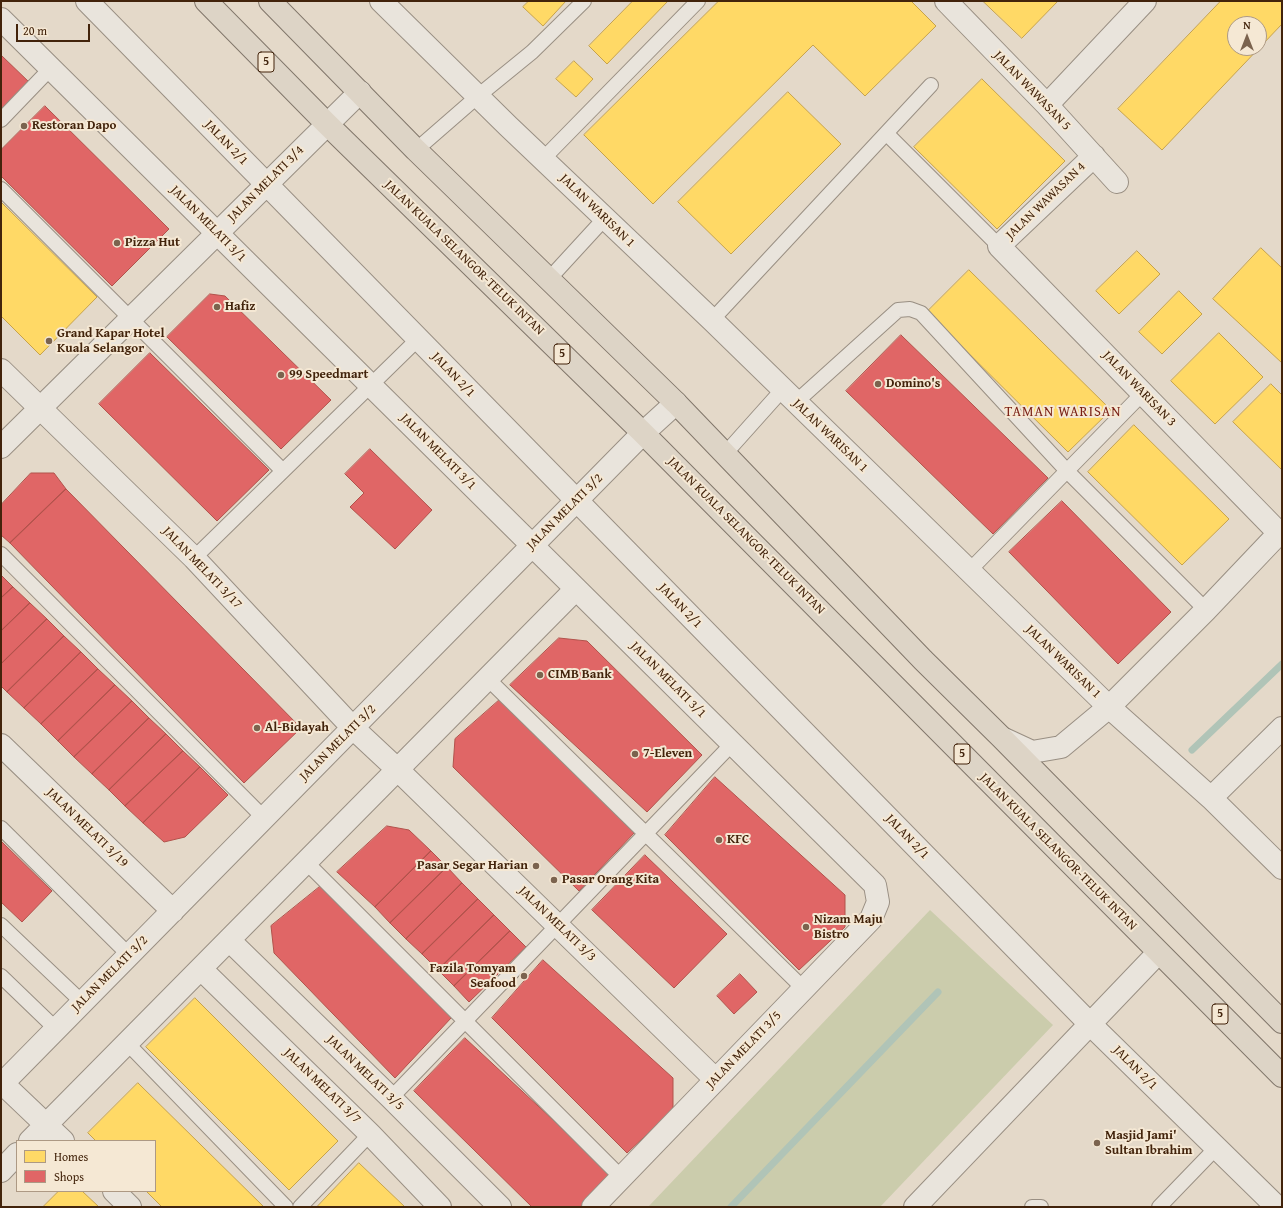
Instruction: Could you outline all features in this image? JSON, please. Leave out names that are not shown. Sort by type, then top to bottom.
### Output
[{"type":"highway","name":"JALAN KUALA SELANGOR-TELUK INTAN","points":[[206,1],[327,124],[643,433],[1158,953],[1282,1076]]},
{"type":"highway","points":[[270,1],[416,150],[676,403],[724,455],[923,660],[1282,1022]]},
{"type":"street","name":"JALAN 2/1","points":[[87,1],[1090,1024],[1277,1207]]},
{"type":"street","name":"JALAN WARISAN 1","points":[[381,1],[604,218],[712,320],[1109,707],[1211,798],[1282,868]]},
{"type":"street","name":"JALAN WAWASAN 5","points":[[946,1],[1048,105],[1117,182]]},
{"type":"street","points":[[1048,105],[1145,1]]},
{"type":"street","name":"JALAN MELATI 3/1","points":[[1,19],[875,885]]},
{"type":"street","name":"JALAN MELATI 3/4","points":[[1,447],[360,92]]},
{"type":"street","name":"JALAN WAWASAN 4","points":[[999,246],[1094,156]]},
{"type":"street","name":"JALAN WARISAN 3","points":[[999,246],[1143,393],[1278,540]]},
{"type":"street","name":"JALAN MELATI 3/17","points":[[1,370],[194,558],[353,728],[398,770]]},
{"type":"street","name":"JALAN MELATI 3/2","points":[[2,1083],[643,433],[676,403]]},
{"type":"street","points":[[1002,738],[1032,752],[1061,747],[1109,707],[1278,540]]},
{"type":"street","points":[[31,1140],[576,589]]},
{"type":"street","points":[[1211,798],[1282,728]]},
{"type":"street","name":"JALAN MELATI 3/19","points":[[1,745],[173,911]]},
{"type":"street","name":"JALAN MELATI 3/3","points":[[398,770],[715,1079]]},
{"type":"street","name":"JALAN MELATI 3/5","points":[[593,1207],[870,919],[878,902],[875,885]]},
{"type":"street","name":"JALAN MELATI 3/5","points":[[229,940],[500,1207]]},
{"type":"street","points":[[915,1207],[1158,953]]},
{"type":"street","name":"JALAN MELATI 3/7","points":[[201,969],[370,1134],[440,1207]]},
{"type":"street","points":[[2,1083],[47,1124],[62,1140]]},
{"type":"street","points":[[1,1170],[16,1155]]},
{"type":"street","points":[[115,1192],[130,1207]]},
{"type":"lane","points":[[416,150],[478,96],[532,52],[584,1]]},
{"type":"lane","points":[[542,158],[698,1]]},
{"type":"lane","points":[[1,120],[51,68]]},
{"type":"lane","points":[[712,320],[887,134],[931,85]]},
{"type":"lane","points":[[887,134],[999,246]]},
{"type":"lane","points":[[1,189],[284,471]]},
{"type":"lane","points":[[549,279],[604,218]]},
{"type":"lane","points":[[724,455],[790,396],[898,310],[910,309],[921,312],[1067,471],[1206,610]]},
{"type":"lane","points":[[194,558],[418,339]]},
{"type":"lane","points":[[970,571],[1143,393]]},
{"type":"lane","points":[[1,554],[264,818]]},
{"type":"lane","points":[[488,678],[803,988]]},
{"type":"lane","points":[[391,1098],[732,744]]},
{"type":"lane","points":[[1,828],[129,955]]},
{"type":"lane","points":[[306,862],[621,1177]]},
{"type":"lane","points":[[1,925],[82,1002]]},
{"type":"lane","points":[[1,976],[56,1029]]},
{"type":"lane","points":[[127,1043],[286,1207]]},
{"type":"lane","points":[[300,1207],[370,1134]]},
{"type":"lane","points":[[1160,1207],[1216,1148]]},
{"type":"lane","points":[[1032,1207],[1041,1207]]},
{"type":"green space","points":[[930,910],[1053,1025],[880,1207],[648,1207]]},
{"type":"building: Homes","points":[[529,1],[566,1],[543,26],[523,7]]},
{"type":"building: Homes","points":[[633,1],[668,1],[607,64],[589,46]]},
{"type":"building: Homes","points":[[719,1],[911,1],[936,26],[865,96],[813,45],[653,204],[584,135]]},
{"type":"building: Homes","points":[[983,1],[1058,1],[1022,38]]},
{"type":"building: Homes","points":[[1221,1],[1282,1],[1282,24],[1267,40],[1267,16],[1227,16],[1227,56],[1252,56],[1162,150],[1118,109]]},
{"type":"building: Homes","points":[[574,61],[593,79],[576,97],[556,79]]},
{"type":"building: Homes","points":[[982,79],[1065,161],[997,229],[914,147]]},
{"type":"building: Homes","points":[[788,92],[841,144],[731,254],[678,202]]},
{"type":"building: Homes","points":[[1,202],[97,297],[40,355],[1,316]]},
{"type":"building: Homes","points":[[1261,248],[1282,268],[1282,363],[1213,299]]},
{"type":"building: Homes","points":[[1137,251],[1160,274],[1119,314],[1096,291]]},
{"type":"building: Homes","points":[[969,270],[1111,410],[1068,452],[927,312]]},
{"type":"building: Homes","points":[[1179,291],[1202,314],[1162,354],[1139,332]]},
{"type":"building: Homes","points":[[1219,333],[1263,377],[1215,424],[1171,381]]},
{"type":"building: Homes","points":[[1271,384],[1282,395],[1282,470],[1233,422]]},
{"type":"building: Homes","points":[[1134,425],[1229,519],[1182,565],[1088,472]]},
{"type":"building: Homes","points":[[195,998],[338,1141],[289,1190],[146,1047]]},
{"type":"building: Homes","points":[[138,1083],[264,1207],[162,1207],[147,1192],[156,1192],[156,1140],[95,1140],[88,1133]]},
{"type":"building: Homes","points":[[359,1163],[405,1207],[317,1207]]},
{"type":"building: Homes","points":[[58,1192],[83,1192],[99,1207],[43,1207]]},
{"type":"building: Shops","points":[[1,55],[30,83],[1,112]]},
{"type":"building: Shops","points":[[45,106],[169,229],[112,286],[1,176],[1,150]]},
{"type":"building: Shops","points":[[210,294],[225,296],[331,400],[281,449],[167,337]]},
{"type":"building: Shops","points":[[901,335],[1048,478],[993,534],[846,391]]},
{"type":"building: Shops","points":[[150,353],[269,470],[217,521],[99,404]]},
{"type":"building: Shops","points":[[370,449],[432,510],[395,549],[350,507],[364,493],[345,474]]},
{"type":"building: Shops","points":[[31,473],[54,473],[66,489],[10,543],[1,535],[1,505]]},
{"type":"building: Shops","points":[[66,489],[301,728],[244,783],[10,543]]},
{"type":"building: Shops","points":[[1062,501],[1171,612],[1118,664],[1009,552]]},
{"type":"building: Shops","points":[[1,575],[13,587],[1,598]]},
{"type":"building: Shops","points":[[13,587],[30,603],[1,631],[1,598]]},
{"type":"building: Shops","points":[[30,603],[47,619],[1,664],[1,631]]},
{"type":"building: Shops","points":[[47,619],[64,636],[7,692],[1,686],[1,664]]},
{"type":"building: Shops","points":[[64,636],[81,652],[24,708],[7,692]]},
{"type":"building: Shops","points":[[559,638],[587,641],[702,755],[647,812],[510,685]]},
{"type":"building: Shops","points":[[81,652],[98,669],[41,724],[24,708]]},
{"type":"building: Shops","points":[[98,669],[115,685],[58,741],[41,724]]},
{"type":"building: Shops","points":[[115,685],[132,701],[74,757],[58,741]]},
{"type":"building: Shops","points":[[504,696],[636,831],[579,891],[453,767],[455,739]]},
{"type":"building: Shops","points":[[132,701],[149,718],[92,774],[74,757]]},
{"type":"building: Shops","points":[[149,718],[166,734],[109,790],[92,774]]},
{"type":"building: Shops","points":[[166,734],[183,751],[125,806],[109,790]]},
{"type":"building: Shops","points":[[183,751],[200,767],[143,823],[125,806]]},
{"type":"building: Shops","points":[[200,767],[228,795],[185,837],[164,842],[143,823]]},
{"type":"building: Shops","points":[[715,777],[845,895],[845,927],[799,970],[665,835]]},
{"type":"building: Shops","points":[[387,826],[409,830],[431,851],[375,907],[337,872]]},
{"type":"building: Shops","points":[[1,841],[52,891],[22,922],[1,902]]},
{"type":"building: Shops","points":[[431,851],[447,867],[390,923],[375,907]]},
{"type":"building: Shops","points":[[645,855],[727,934],[674,988],[592,910]]},
{"type":"building: Shops","points":[[447,867],[462,883],[406,939],[390,923]]},
{"type":"building: Shops","points":[[462,883],[478,899],[422,954],[406,939]]},
{"type":"building: Shops","points":[[322,885],[452,1017],[395,1078],[274,953],[271,926]]},
{"type":"building: Shops","points":[[478,899],[494,915],[438,970],[422,954]]},
{"type":"building: Shops","points":[[494,915],[510,931],[454,986],[438,970]]},
{"type":"building: Shops","points":[[510,931],[526,947],[469,1002],[454,986]]},
{"type":"building: Shops","points":[[543,960],[673,1078],[673,1110],[627,1153],[492,1018]]},
{"type":"building: Shops","points":[[740,974],[757,992],[734,1014],[717,996]]},
{"type":"building: Shops","points":[[465,1038],[610,1173],[583,1207],[532,1207],[414,1091]]},
{"type":"waterway","points":[[1192,750],[1282,664]]},
{"type":"waterway","points":[[731,1207],[938,992]]},
{"type":"place","name":"Restoran Dapo","points":[[24,126]]},
{"type":"place","name":"Pizza Hut","points":[[117,243]]},
{"type":"place","name":"Hafiz","points":[[217,307]]},
{"type":"place","name":"Grand Kapar Hotel Kuala Selangor","points":[[49,341]]},
{"type":"place","name":"99 Speedmart","points":[[281,375]]},
{"type":"place","name":"Domino's","points":[[878,384]]},
{"type":"place","name":"CIMB Bank","points":[[540,675]]},
{"type":"place","name":"Al-Bidayah","points":[[257,728]]},
{"type":"place","name":"7-Eleven","points":[[635,754]]},
{"type":"place","name":"KFC","points":[[719,840]]},
{"type":"place","name":"Pasar Segar Harian","points":[[536,866]]},
{"type":"place","name":"Pasar Orang Kita","points":[[554,880]]},
{"type":"place","name":"Nizam Maju Bistro","points":[[806,927]]},
{"type":"place","name":"Fazila Tomyam Seafood","points":[[524,976]]},
{"type":"place","name":"Masjid Jami' Sultan Ibrahim","points":[[1097,1143]]},
{"type":"district","name":"TAMAN WARISAN","points":[[1063,412]]}]
